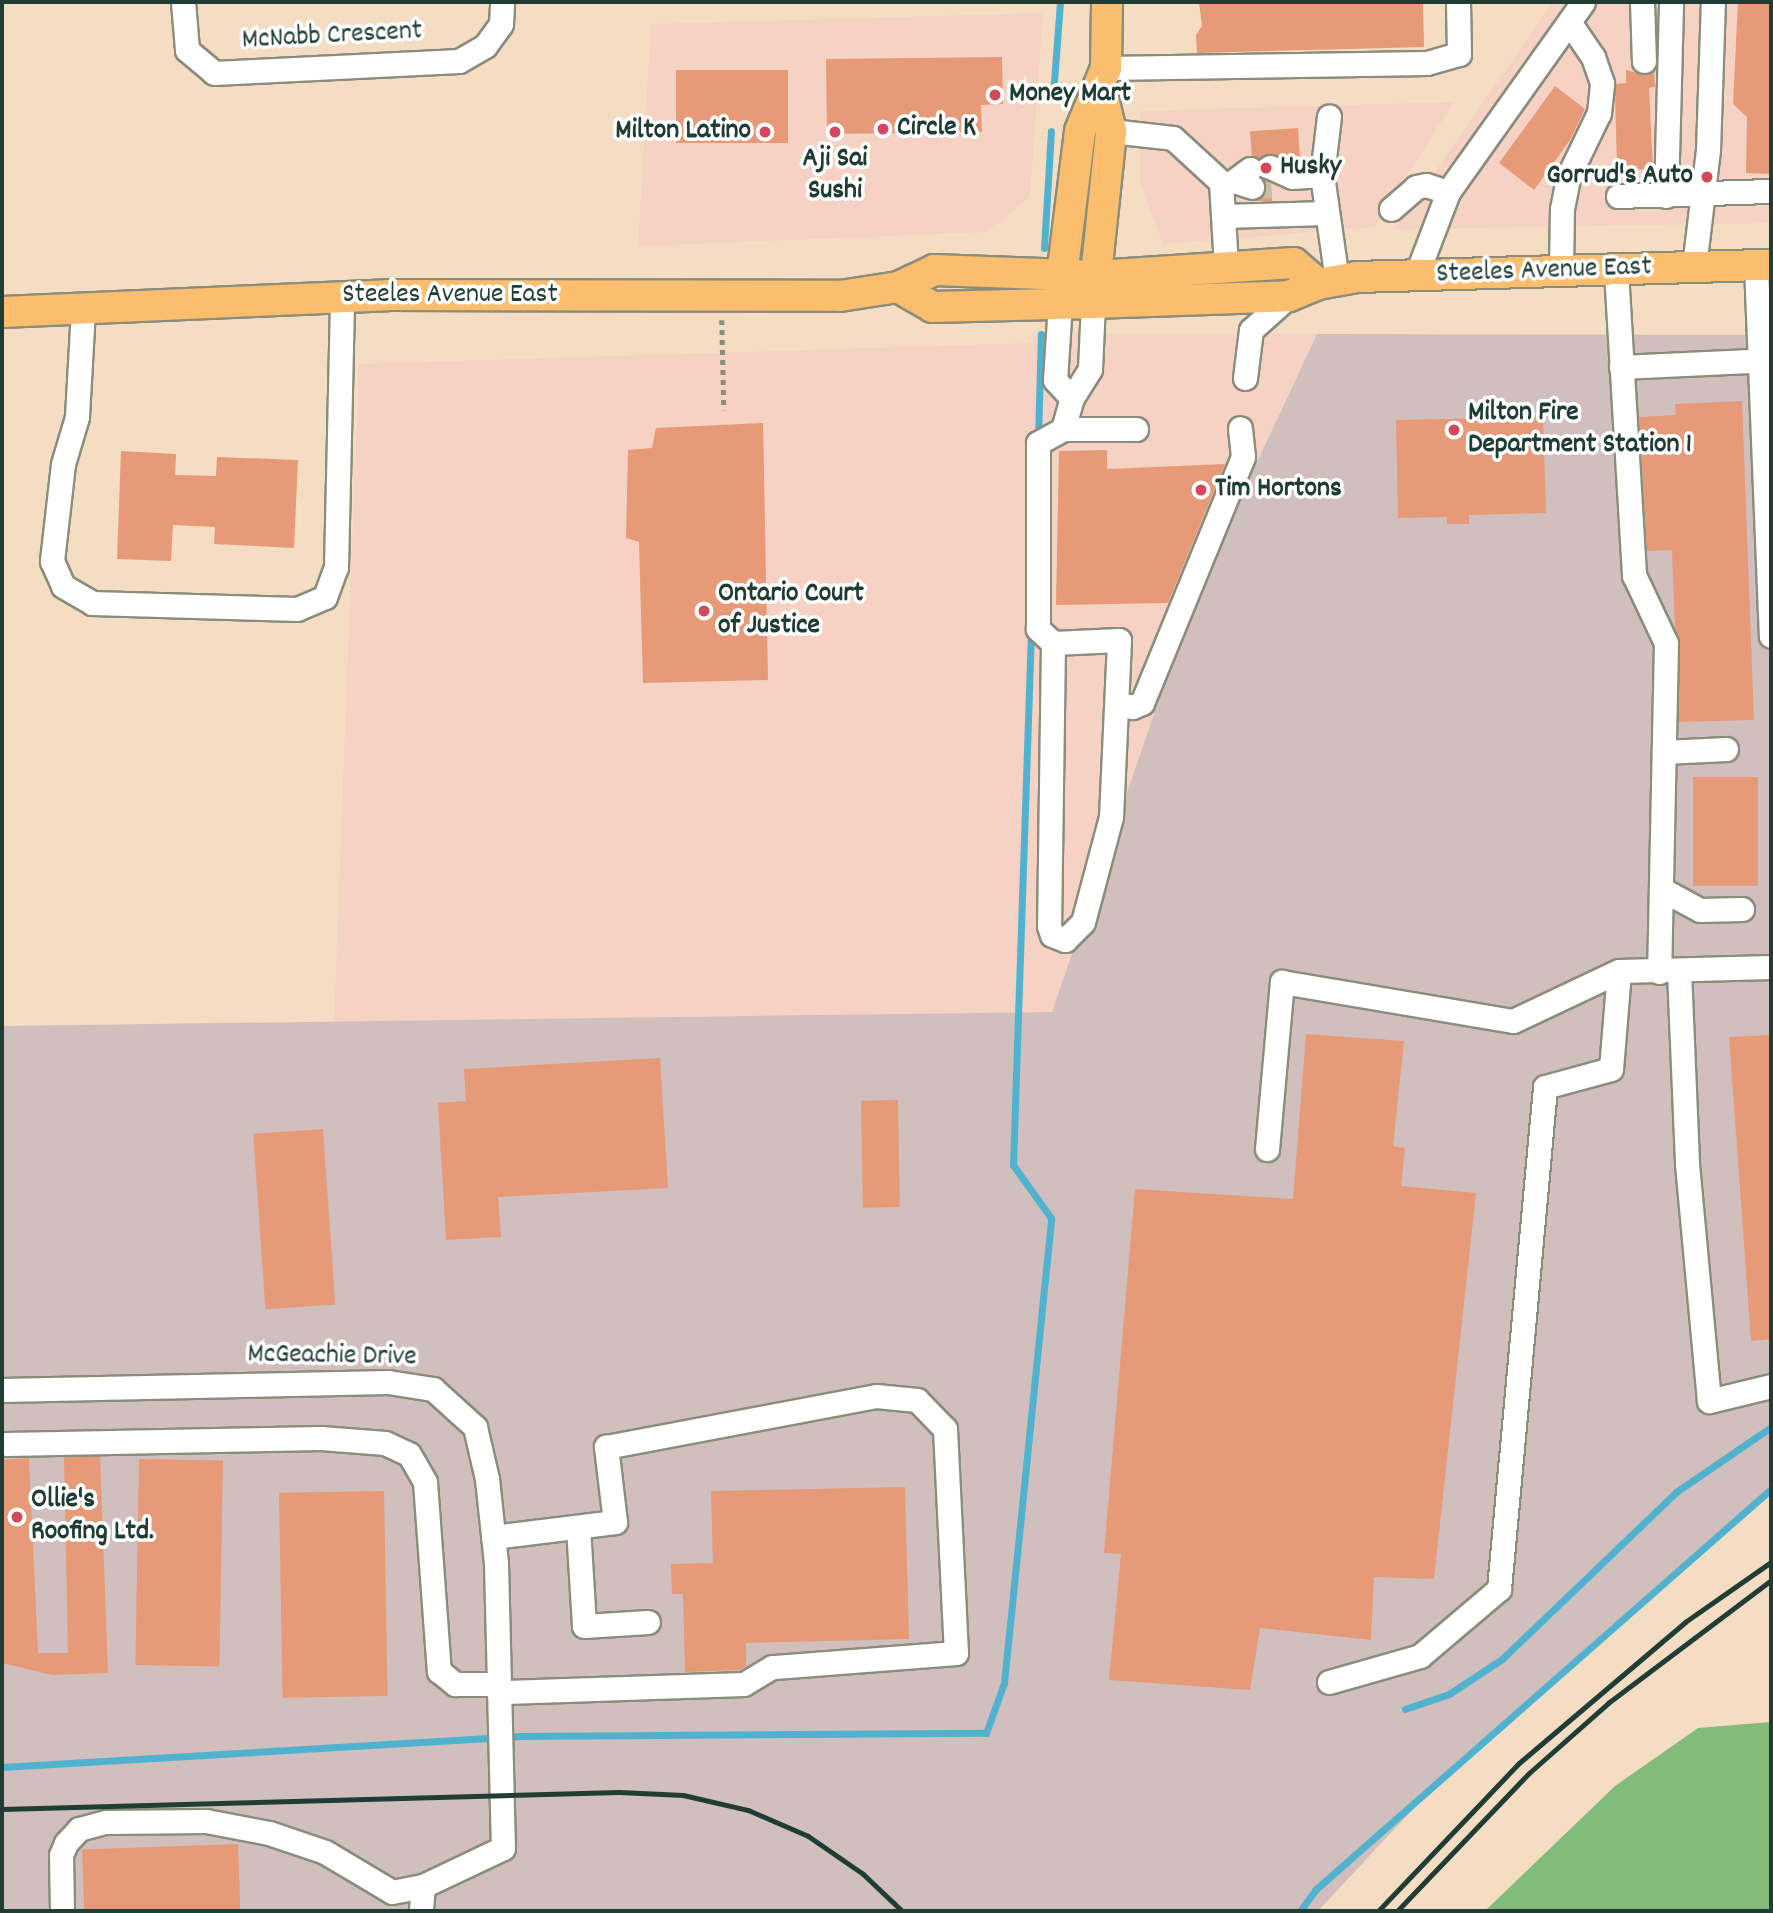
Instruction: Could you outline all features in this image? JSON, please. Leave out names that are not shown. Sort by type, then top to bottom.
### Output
[{"type":"main road","points":[[1095,289],[1111,131],[1103,77],[1107,2]]},
{"type":"main road","points":[[1060,289],[1080,131],[1103,77]]},
{"type":"main road","name":"Steeles Avenue East","points":[[1095,289],[1226,267],[1294,263],[1327,282]]},
{"type":"main road","name":"Steeles Avenue East","points":[[2,312],[342,296],[841,296],[898,287],[934,270],[1060,289],[1289,296],[1327,282],[1416,275],[1763,265]]},
{"type":"street","name":"McNabb Crescent","points":[[183,2],[187,50],[214,73],[459,61],[485,46],[500,24],[502,2]]},
{"type":"street","points":[[1103,77],[1427,63],[1459,54],[1458,2]]},
{"type":"street","points":[[1416,275],[1448,192],[1583,2]]},
{"type":"street","points":[[1642,2],[1644,61]]},
{"type":"street","points":[[1666,196],[1671,2]]},
{"type":"street","points":[[1694,267],[1703,195],[1713,2]]},
{"type":"street","points":[[1561,271],[1562,209],[1568,177],[1599,113],[1602,83],[1593,57],[1569,22]]},
{"type":"street","points":[[1327,282],[1327,213],[1322,175],[1329,116]]},
{"type":"street","points":[[1111,131],[1173,138],[1256,179],[1322,175]]},
{"type":"street","points":[[1226,267],[1223,216],[1256,179]]},
{"type":"street","points":[[1391,209],[1416,187],[1426,185],[1448,192]]},
{"type":"street","points":[[1618,196],[1771,191]]},
{"type":"street","points":[[1223,216],[1327,213]]},
{"type":"street","points":[[1763,265],[1771,622]]},
{"type":"street","points":[[1616,271],[1634,575],[1666,643],[1661,889],[1709,1401],[1771,1386]]},
{"type":"street","points":[[1060,289],[1055,380],[1072,398]]},
{"type":"street","points":[[1063,429],[1072,398],[1090,369],[1095,289]]},
{"type":"street","points":[[83,309],[77,417],[63,464],[52,561],[63,586],[92,603],[297,609],[325,597],[336,566],[342,454],[342,296]]},
{"type":"street","points":[[1245,378],[1251,330],[1289,296]]},
{"type":"street","points":[[1621,367],[1765,360]]},
{"type":"street","points":[[1117,703],[1132,708],[1142,703],[1242,457],[1240,428]]},
{"type":"street","points":[[1052,643],[1119,640],[1111,817],[1083,922],[1065,940],[1058,940],[1049,926],[1052,643],[1038,629],[1036,611],[1038,443],[1063,429],[1136,429]]},
{"type":"street","points":[[1664,752],[1726,749]]},
{"type":"street","points":[[1661,889],[1700,910],[1742,909]]},
{"type":"street","points":[[1267,1149],[1282,982],[1513,1021],[1619,971],[1771,967]]},
{"type":"street","points":[[1329,1682],[1420,1656],[1499,1589],[1545,1087],[1611,1069],[1619,971]]},
{"type":"street","name":"McGeachie Drive","points":[[2,1390],[388,1382],[433,1389],[475,1427],[488,1479],[494,1537],[503,1848],[423,1886]]},
{"type":"street","points":[[6,1444],[321,1438],[385,1443],[409,1454],[425,1482],[439,1671],[455,1684],[498,1697],[744,1684],[772,1667],[956,1653],[945,1429],[917,1400],[876,1396],[606,1447],[615,1522],[494,1537]]},
{"type":"street","points":[[578,1527],[584,1626],[648,1622]]},
{"type":"street","points":[[62,1911],[61,1855],[66,1843],[79,1829],[106,1822],[206,1821],[269,1833],[325,1852],[392,1892],[423,1886],[421,1911]]},
{"type":"path","points":[[722,296],[724,410]]},
{"type":"shaded area","points":[[1553,2],[1771,2],[1771,223],[1395,229]]},
{"type":"shaded area","points":[[1043,13],[1030,196],[988,232],[638,246],[651,24]]},
{"type":"shaded area","points":[[1454,102],[1374,227],[1163,244],[1140,182],[1140,111]]},
{"type":"shaded area","points":[[1034,334],[1317,334],[1194,597],[1052,1012],[334,1022],[359,364],[1033,343]]},
{"type":"shaded area","points":[[1317,334],[1771,335],[1771,1495],[1459,1760],[1318,1911],[2,1911],[2,1026],[1052,1012],[1194,597]]},
{"type":"green space","points":[[1771,1722],[1771,1911],[1485,1911],[1615,1786],[1698,1728]]},
{"type":"building","points":[[1199,2],[1423,2],[1424,47],[1197,53],[1196,35],[1202,26]]},
{"type":"building","points":[[1738,2],[1771,2],[1771,174],[1746,173],[1747,117],[1733,104]]},
{"type":"building","points":[[1002,57],[1003,104],[981,105],[982,132],[827,134],[826,59]]},
{"type":"building","points":[[676,70],[788,70],[788,143],[676,143]]},
{"type":"building","points":[[1626,70],[1644,75],[1654,70],[1655,87],[1649,88],[1653,169],[1625,170],[1625,165],[1617,165],[1615,94],[1616,84],[1626,83]]},
{"type":"building","points":[[1555,86],[1585,109],[1570,140],[1534,190],[1499,163]]},
{"type":"building","points":[[1298,128],[1300,157],[1252,160],[1250,131]]},
{"type":"building","points":[[1263,179],[1271,183],[1272,201],[1253,201],[1265,192]]},
{"type":"building","points":[[1742,401],[1754,720],[1678,722],[1680,643],[1675,628],[1672,550],[1647,551],[1639,417],[1676,415],[1675,404]]},
{"type":"building","points":[[1543,417],[1546,513],[1469,515],[1469,524],[1447,524],[1447,517],[1398,518],[1396,420]]},
{"type":"building","name":"Ontario Court of Justice","points":[[763,423],[768,680],[643,683],[639,542],[626,538],[628,450],[652,448],[656,428]]},
{"type":"building","points":[[1107,450],[1107,469],[1225,464],[1168,603],[1056,605],[1059,451]]},
{"type":"building","points":[[121,451],[176,454],[175,475],[216,476],[217,457],[298,460],[294,548],[214,544],[215,527],[173,525],[171,561],[117,559]]},
{"type":"building","points":[[1693,777],[1758,777],[1758,886],[1693,886]]},
{"type":"building","points":[[1306,1034],[1404,1041],[1393,1146],[1405,1148],[1401,1186],[1476,1193],[1434,1579],[1374,1577],[1371,1640],[1260,1628],[1250,1690],[1109,1680],[1121,1554],[1104,1553],[1135,1189],[1293,1199]]},
{"type":"building","points":[[1771,1035],[1771,1339],[1751,1341],[1729,1037]]},
{"type":"building","points":[[660,1058],[668,1188],[498,1197],[501,1237],[446,1240],[438,1103],[466,1101],[464,1069]]},
{"type":"building","points":[[898,1100],[900,1207],[863,1208],[861,1101]]},
{"type":"building","points":[[323,1129],[335,1305],[265,1309],[253,1134]]},
{"type":"building","points":[[100,1456],[108,1673],[52,1675],[2,1663],[2,1460],[29,1458],[38,1653],[68,1653],[64,1457]]},
{"type":"building","points":[[139,1459],[223,1460],[219,1666],[135,1665]]},
{"type":"building","points":[[905,1487],[909,1639],[746,1643],[746,1666],[740,1670],[685,1672],[683,1594],[672,1594],[671,1564],[713,1563],[711,1491]]},
{"type":"building","points":[[384,1491],[388,1696],[283,1698],[279,1493]]},
{"type":"building","points":[[238,1844],[240,1911],[84,1911],[82,1849]]},
{"type":"waterway","points":[[1053,95],[1060,2]]},
{"type":"waterway","points":[[1044,248],[1051,131]]},
{"type":"waterway","points":[[1038,439],[1041,334]]},
{"type":"waterway","points":[[2,1767],[522,1736],[986,1733],[1004,1683],[1051,1218],[1013,1165],[1031,630]]},
{"type":"waterway","points":[[1405,1709],[1449,1694],[1502,1659],[1676,1492],[1771,1427]]},
{"type":"waterway","points":[[1300,1911],[1315,1890],[1771,1489]]},
{"type":"tunnel","points":[[1252,187],[1271,186]]},
{"type":"railway","points":[[1378,1911],[1519,1763],[1685,1622],[1771,1562]]},
{"type":"railway","points":[[1397,1911],[1529,1773],[1608,1703],[1771,1580]]},
{"type":"railway","points":[[2,1809],[619,1792],[683,1795],[748,1810],[808,1836],[863,1874],[902,1911]]},
{"type":"place","name":"Money Mart","points":[[995,95]]},
{"type":"place","name":"Circle K","points":[[883,129]]},
{"type":"place","name":"Milton Latino","points":[[765,132]]},
{"type":"place","name":"Aji Sai Sushi","points":[[835,132]]},
{"type":"place","name":"Husky","points":[[1266,168]]},
{"type":"place","name":"Gorrud's Auto","points":[[1707,177]]},
{"type":"place","name":"Milton Fire Department Station 1","points":[[1454,430]]},
{"type":"place","name":"Tim Hortons","points":[[1201,490]]},
{"type":"place","name":"Ontario Court of Justice","points":[[704,611]]},
{"type":"place","name":"Ollie's Roofing Ltd.","points":[[17,1517]]}]
